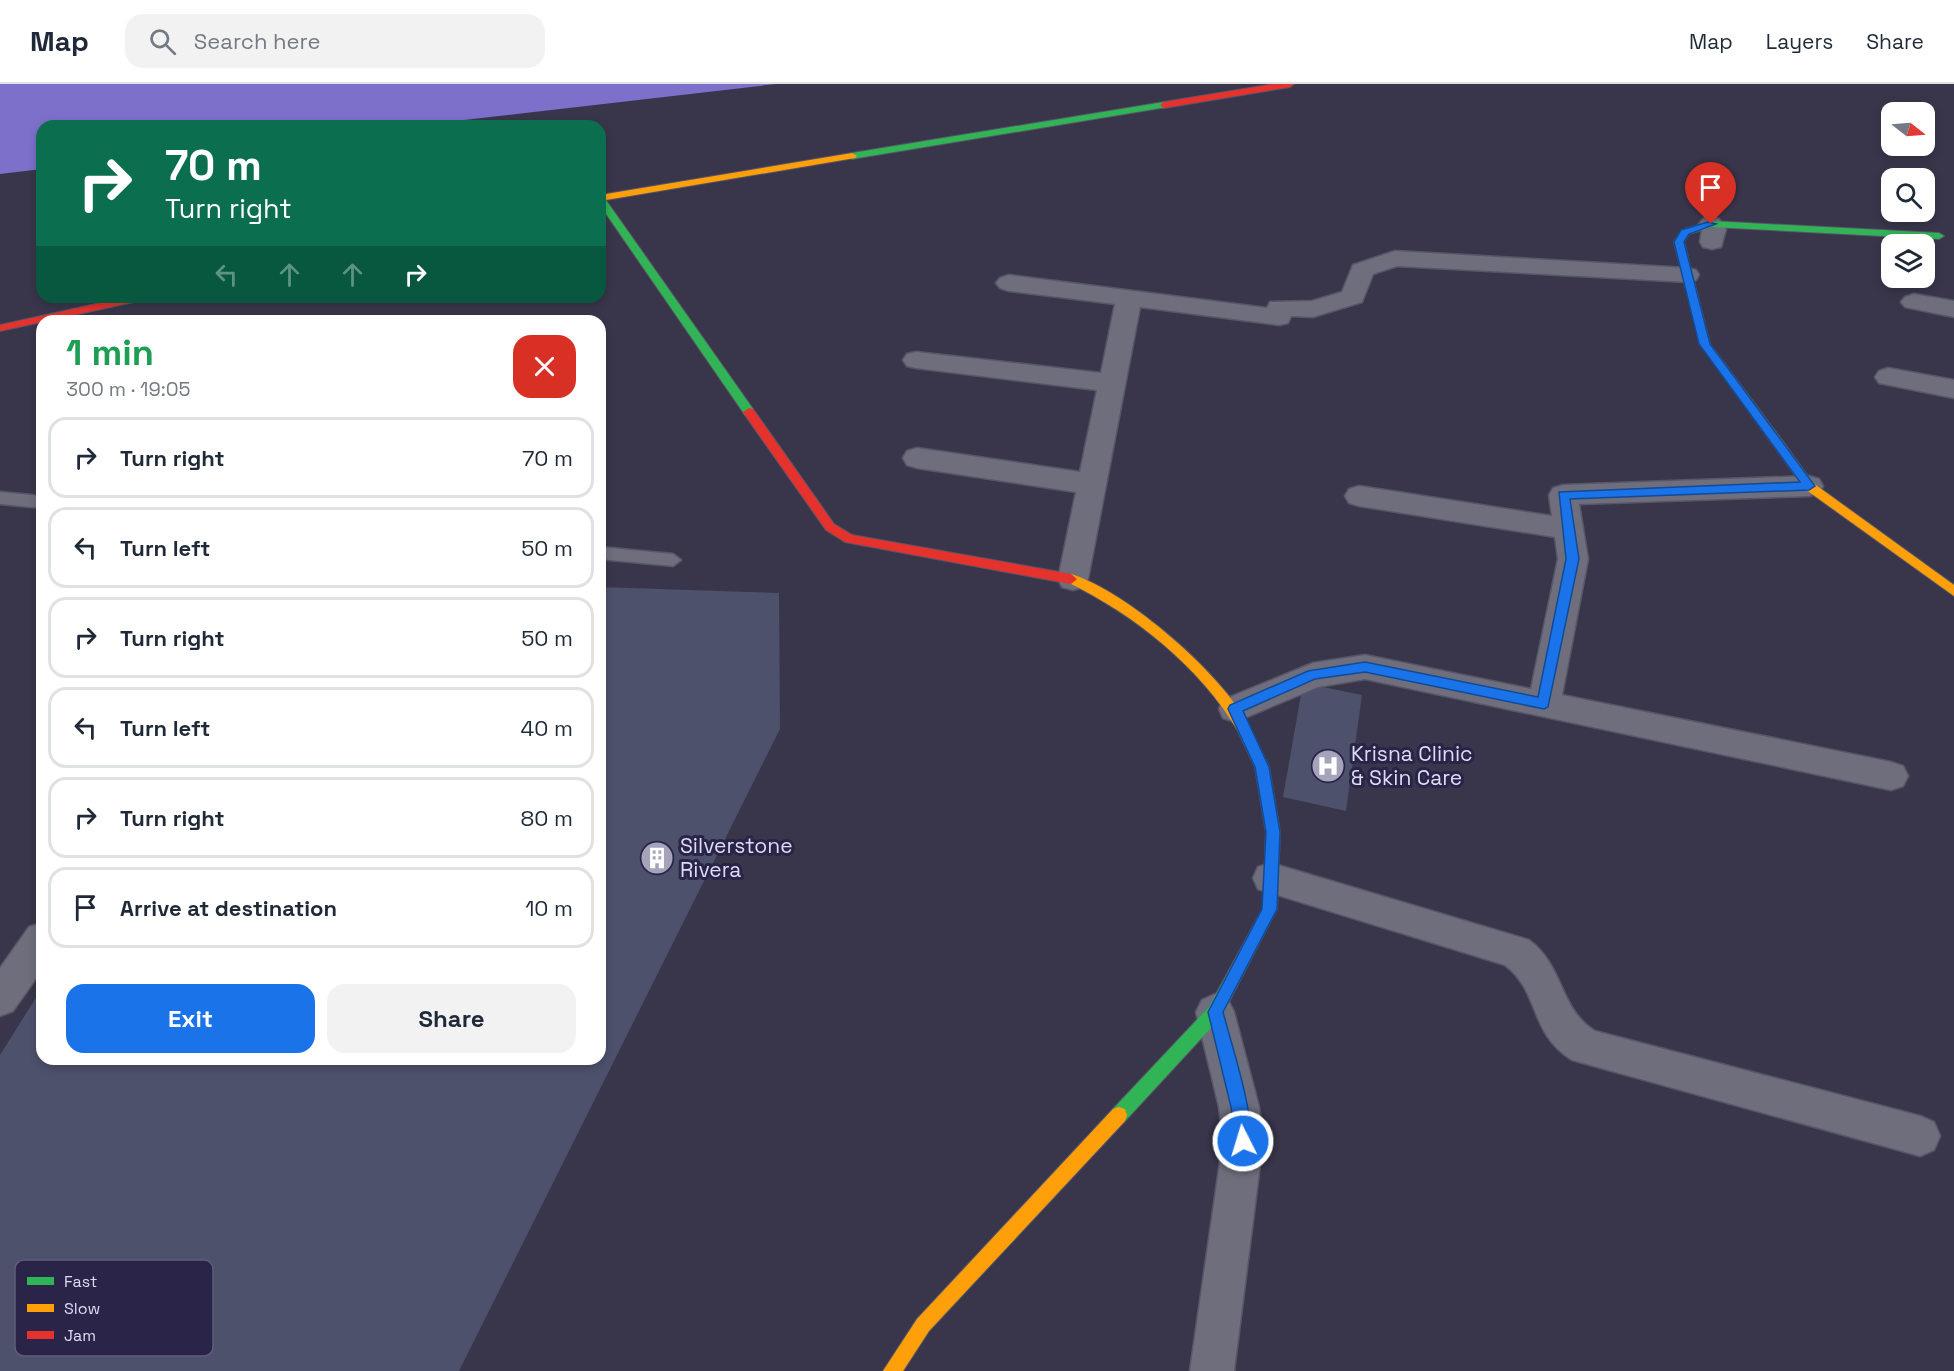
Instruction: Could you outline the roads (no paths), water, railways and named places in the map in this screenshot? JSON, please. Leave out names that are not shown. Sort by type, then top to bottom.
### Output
[{"type":"street","points":[[606,197],[1290,84]]},
{"type":"street","points":[[606,207],[830,527],[849,539],[1073,579],[1110,598],[1173,647],[1235,709],[1262,767],[1273,832],[1270,909],[1215,1012],[923,1325],[892,1371]]},
{"type":"street","points":[[1939,236],[1685,232],[1679,242],[1705,344],[1809,486],[1954,591]]},
{"type":"street","points":[[1009,283],[1129,299],[1279,313],[1313,309],[1353,297],[1362,270],[1395,258],[1687,275]]},
{"type":"street","points":[[1073,579],[1129,299]]},
{"type":"street","points":[[1914,302],[1954,309]]},
{"type":"street","points":[[60,315],[115,303]]},
{"type":"street","points":[[0,328],[36,320]]},
{"type":"street","points":[[916,360],[1112,382]]},
{"type":"street","points":[[1888,377],[1954,389]]},
{"type":"street","points":[[917,458],[1092,484]]},
{"type":"street","points":[[1544,703],[1573,559],[1563,495],[1809,486]]},
{"type":"street","points":[[1359,496],[1569,529]]},
{"type":"street","points":[[1235,709],[1313,675],[1365,667],[1891,776]]},
{"type":"street","points":[[1271,878],[1516,952],[1528,959],[1538,971],[1558,1027],[1571,1041],[1586,1047],[1920,1136]]},
{"type":"street","points":[[0,999],[36,948]]},
{"type":"street","points":[[1212,1371],[1243,1141],[1239,1107],[1215,1012]]},
{"type":"lane","points":[[0,498],[36,501]]},
{"type":"lane","points":[[606,554],[673,560]]},
{"type":"place","name":"Krisna Clinic & Skin Care","points":[[1328,766]]},
{"type":"place","name":"Silverstone Rivera","points":[[657,858]]}]
